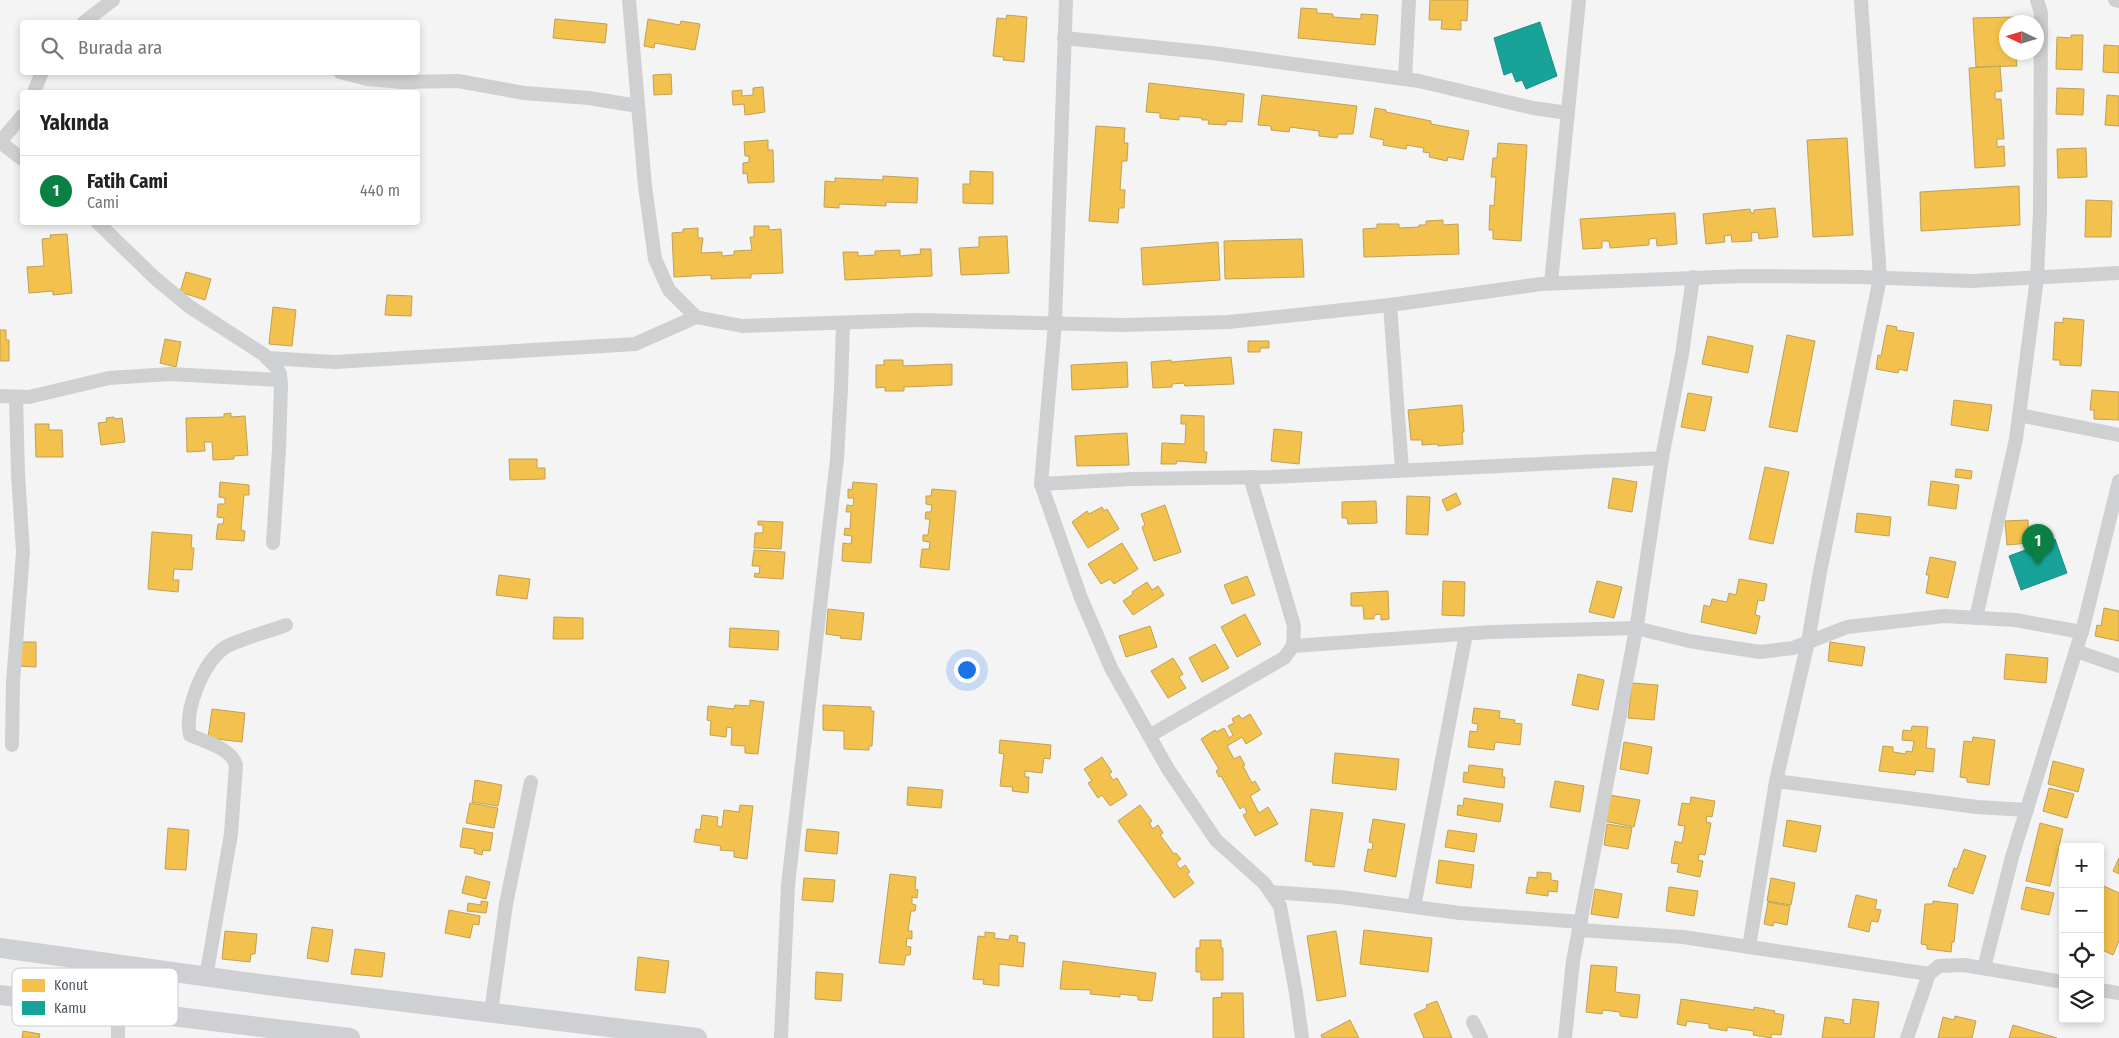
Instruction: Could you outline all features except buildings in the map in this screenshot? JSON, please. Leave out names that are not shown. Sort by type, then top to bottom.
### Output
[{"type":"main road","points":[[0,948],[142,968]]},
{"type":"main road","points":[[178,973],[697,1038]]},
{"type":"main road","points":[[178,1021],[231,1031],[350,1038]]},
{"type":"street","points":[[87,20],[113,0]]},
{"type":"street","points":[[629,0],[645,186],[655,259],[669,290],[696,317],[742,326],[918,320],[1123,325],[1228,322],[1390,305],[1551,283],[1693,277],[1880,278],[1971,281],[2119,274]]},
{"type":"street","points":[[1066,0],[1055,323],[1041,484],[1088,616],[1111,668],[1149,736],[1168,769],[1216,840],[1264,882],[1280,906],[1302,1038]]},
{"type":"street","points":[[1405,79],[1409,0]]},
{"type":"street","points":[[1551,283],[1579,0]]},
{"type":"street","points":[[1749,947],[1776,781],[1808,642],[1822,562],[1880,278],[1861,0]]},
{"type":"street","points":[[1976,618],[2014,449],[2036,278],[2040,212],[2041,42],[2041,13],[2037,0]]},
{"type":"street","points":[[1064,38],[1212,53],[1405,79],[1533,108],[1568,113]]},
{"type":"street","points":[[35,90],[41,75]]},
{"type":"street","points":[[352,75],[367,79],[403,82],[458,82],[524,93],[589,98],[638,106]]},
{"type":"street","points":[[20,118],[0,142],[20,157]]},
{"type":"street","points":[[100,225],[156,279],[190,307],[267,358],[277,368],[280,380],[279,450],[273,543]]},
{"type":"street","points":[[1565,1038],[1573,960],[1636,628],[1662,458],[1682,354],[1693,277]]},
{"type":"street","points":[[1390,305],[1402,470]]},
{"type":"street","points":[[267,358],[335,362],[635,344],[696,317]]},
{"type":"street","points":[[781,1038],[788,886],[837,459],[842,323]]},
{"type":"street","points":[[0,396],[29,397],[109,378],[170,374],[280,380]]},
{"type":"street","points":[[12,745],[12,682],[23,552],[16,397]]},
{"type":"street","points":[[2019,416],[2119,435]]},
{"type":"street","points":[[1041,484],[1133,479],[1250,477],[1662,458]]},
{"type":"street","points":[[1149,736],[1284,658],[1293,646],[1294,626],[1250,477]]},
{"type":"street","points":[[1984,968],[2012,857],[2082,632],[2119,481]]},
{"type":"street","points":[[1293,646],[1466,634],[1636,628],[1689,641],[1760,652],[1793,648],[1847,627],[1944,616],[2014,620],[2082,632]]},
{"type":"street","points":[[206,977],[231,834],[236,765],[234,758],[228,752],[190,735],[190,709],[207,668],[225,648],[286,625]]},
{"type":"street","points":[[1414,907],[1466,634]]},
{"type":"street","points":[[2076,651],[2119,666]]},
{"type":"street","points":[[1776,781],[1977,807],[2027,810]]},
{"type":"street","points":[[491,1012],[506,904],[531,782]]},
{"type":"street","points":[[1270,892],[1340,897],[1460,913],[1683,937],[1929,974]]},
{"type":"street","points":[[1907,1038],[1929,974],[1939,966],[1964,965],[2059,981]]},
{"type":"street","points":[[2104,991],[2119,993]]},
{"type":"street","points":[[1473,1022],[1481,1038]]},
{"type":"place","name":"Fatih Cami","points":[[2038,565]]}]
